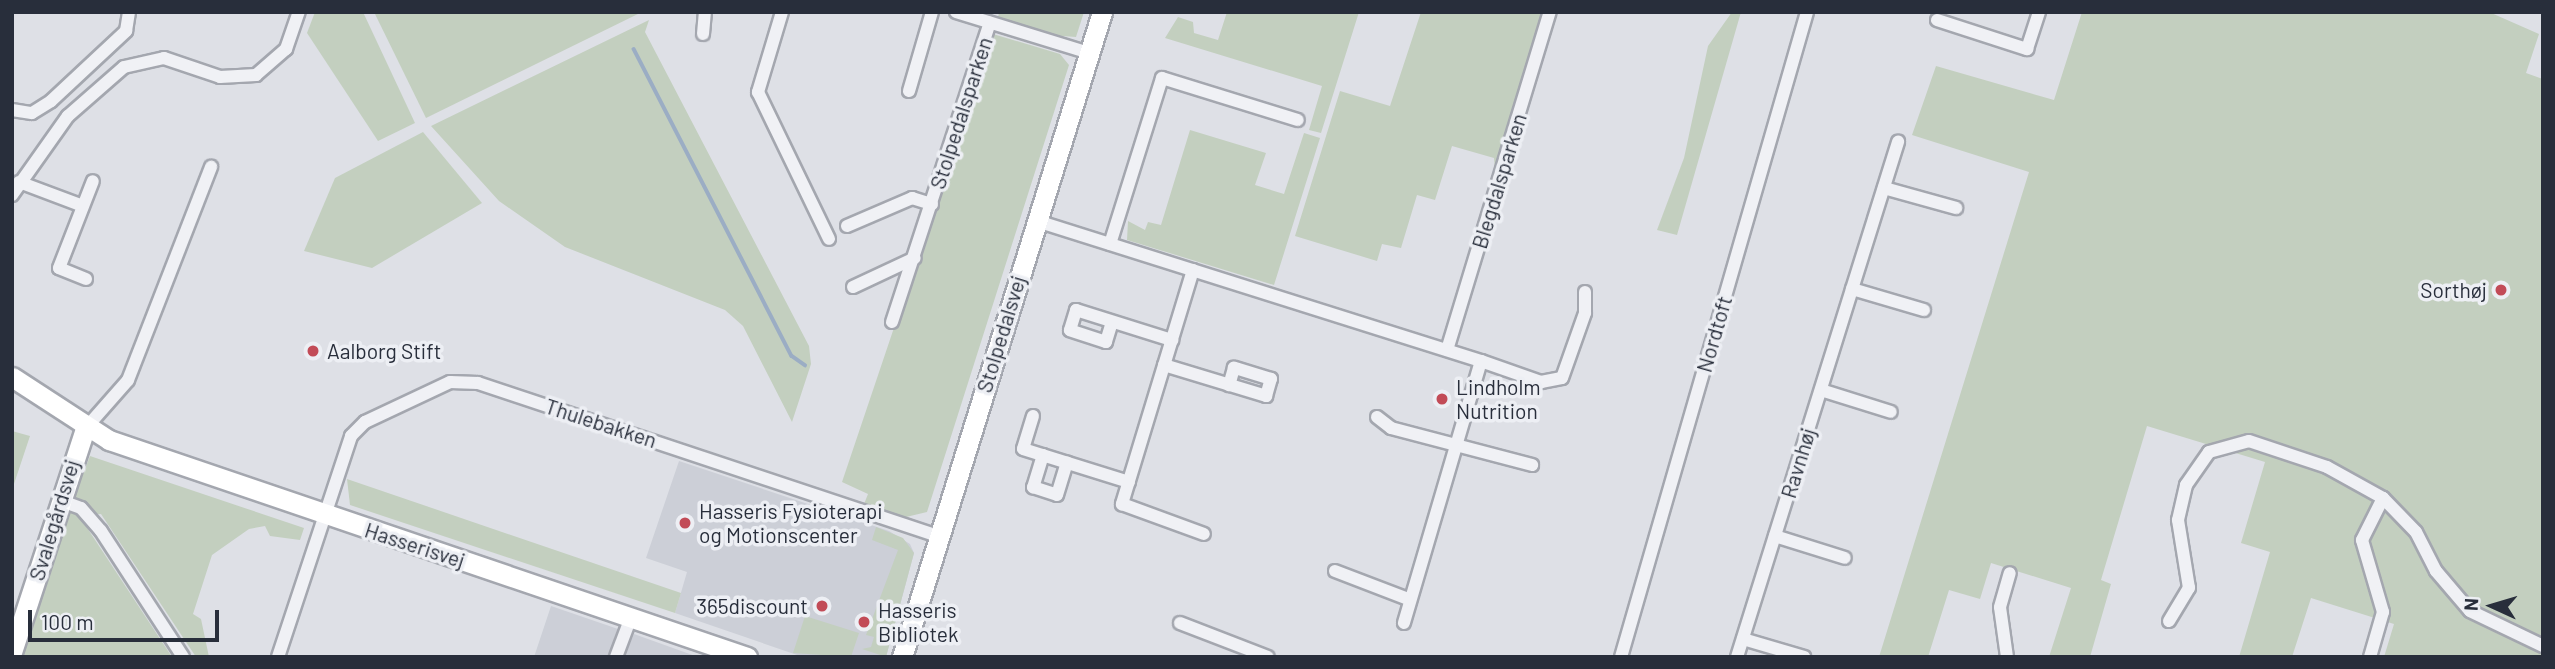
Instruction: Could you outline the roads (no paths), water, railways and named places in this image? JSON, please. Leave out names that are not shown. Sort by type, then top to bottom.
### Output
[{"type":"street","points":[[12,110],[32,113],[51,101],[126,31],[129,12]]},
{"type":"street","points":[[12,195],[68,116],[124,66],[146,57],[220,76],[256,75],[286,49],[299,12]]},
{"type":"street","points":[[703,34],[705,12]]},
{"type":"street","points":[[782,12],[758,92],[830,239]]},
{"type":"street","points":[[909,92],[932,12]]},
{"type":"street","name":"Stolpedalsparken","points":[[957,12],[1089,53]]},
{"type":"street","name":"Stolpedalsvej","points":[[902,657],[1102,12]]},
{"type":"street","name":"Blegdalsparken","points":[[1447,350],[1550,12]]},
{"type":"street","name":"Nordtoft","points":[[1621,657],[1807,12]]},
{"type":"street","points":[[1937,19],[2027,49],[2039,12]]},
{"type":"street","name":"Stolpedalsparken","points":[[892,322],[990,23]]},
{"type":"street","points":[[1110,244],[1162,78],[1298,120]]},
{"type":"street","points":[[51,101],[68,116]]},
{"type":"street","name":"Ravnhøj","points":[[1737,657],[1898,142]]},
{"type":"street","points":[[85,429],[128,380],[211,167]]},
{"type":"street","points":[[86,279],[59,268],[93,181]]},
{"type":"street","points":[[19,182],[83,206]]},
{"type":"street","points":[[1884,188],[1956,208]]},
{"type":"street","name":"Stolpedalsparken","points":[[847,226],[912,198],[932,204]]},
{"type":"street","points":[[1037,221],[1541,382],[1562,378],[1585,313],[1585,292]]},
{"type":"street","points":[[853,287],[915,258]]},
{"type":"street","points":[[1193,270],[1122,504],[1204,534]]},
{"type":"street","points":[[1852,289],[1924,310]]},
{"type":"street","points":[[1112,321],[1172,340]]},
{"type":"street","points":[[1404,623],[1408,599],[1481,361]]},
{"type":"street","points":[[1164,365],[1229,385]]},
{"type":"street","name":"Hasserisvej","points":[[12,377],[85,429],[323,514],[747,657]]},
{"type":"street","name":"Thulebakken","points":[[278,657],[323,514],[356,428],[441,384],[462,381],[938,536]]},
{"type":"street","points":[[1821,390],[1891,412]]},
{"type":"street","points":[[1033,416],[1023,449],[1129,482]]},
{"type":"street","points":[[1377,417],[1391,428],[1455,447],[1532,465]]},
{"type":"street","name":"Svalegårdsvej","points":[[12,652],[59,500],[85,429]]},
{"type":"street","points":[[2169,621],[2189,588],[2180,502],[2194,466],[2209,452],[2238,442],[2260,444],[2327,467],[2383,498],[2416,533],[2436,571],[2470,611],[2543,646]]},
{"type":"street","points":[[1042,455],[1033,487],[1057,495],[1067,463]]},
{"type":"street","points":[[2371,657],[2382,612],[2362,540],[2383,498]]},
{"type":"street","points":[[59,500],[81,508],[101,531],[183,657]]},
{"type":"street","points":[[1775,536],[1845,558]]},
{"type":"street","points":[[1335,571],[1408,599]]},
{"type":"street","points":[[2007,657],[2000,607],[2010,573]]},
{"type":"street","points":[[616,657],[631,617]]},
{"type":"street","points":[[1180,623],[1268,657]]},
{"type":"street","points":[[1743,639],[1804,657]]},
{"type":"waterway","points":[[634,49],[792,356],[805,365]]},
{"type":"place","name":"Sorthøj","points":[[2501,290]]},
{"type":"place","name":"Aalborg Stift","points":[[313,351]]},
{"type":"place","name":"Lindholm Nutrition","points":[[1442,399]]},
{"type":"place","name":"Hasseris Fysioterapi og Motionscenter","points":[[685,523]]},
{"type":"place","name":"365discount","points":[[822,606]]},
{"type":"place","name":"Hasseris Bibliotek","points":[[864,622]]}]
